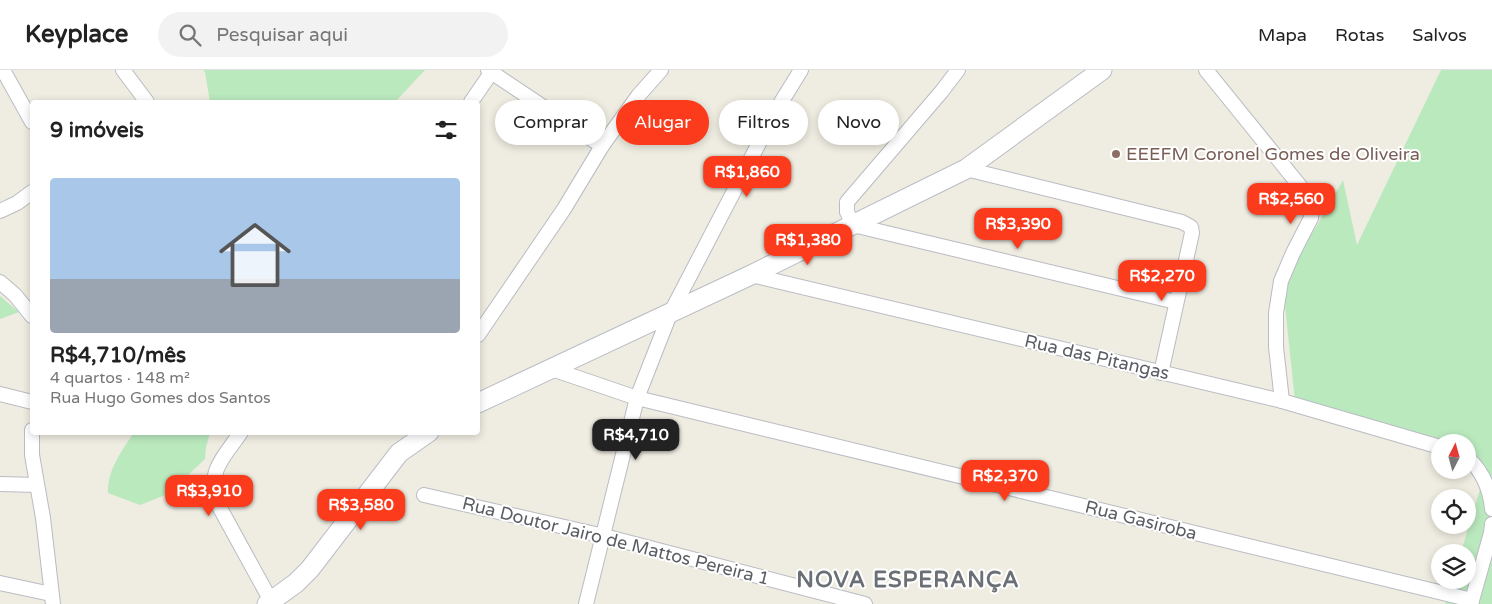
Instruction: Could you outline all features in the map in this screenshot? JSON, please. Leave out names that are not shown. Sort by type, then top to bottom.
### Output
[{"type":"street","points":[[3,70],[30,118]]},
{"type":"street","points":[[123,70],[146,100]]},
{"type":"street","points":[[480,332],[564,209],[602,146],[638,96],[661,70]]},
{"type":"street","points":[[586,604],[637,398],[670,314],[780,104],[802,70]]},
{"type":"street","points":[[853,225],[847,212],[847,202],[958,70]]},
{"type":"street","points":[[480,397],[670,314],[966,169],[1102,70]]},
{"type":"street","points":[[1206,70],[1308,196],[1311,203],[1311,218],[1281,281],[1276,313],[1276,347],[1282,401]]},
{"type":"street","points":[[472,100],[491,71],[602,146]]},
{"type":"street","points":[[966,169],[1182,222],[1190,227],[1192,233],[1161,373]]},
{"type":"street","points":[[0,211],[17,203],[30,193]]},
{"type":"street","points":[[853,225],[1176,302]]},
{"type":"street","name":"Rua das Pitangas","points":[[751,275],[1282,401],[1431,444]]},
{"type":"street","points":[[0,282],[15,295],[30,314]]},
{"type":"street","name":"Rua Gasiroba","points":[[549,368],[637,398],[1471,602]]},
{"type":"street","points":[[0,394],[30,402]]},
{"type":"street","points":[[0,583],[52,599],[43,518],[32,455],[32,435]]},
{"type":"street","points":[[239,435],[219,464],[213,476],[212,487],[215,499],[271,603],[310,569],[399,453],[410,435]]},
{"type":"street","points":[[399,453],[425,435]]},
{"type":"street","points":[[1476,465],[1484,478],[1491,498],[1492,509]]},
{"type":"street","points":[[0,484],[37,485]]},
{"type":"street","name":"Rua Doutor Jairo de Mattos Pereira 1","points":[[424,495],[604,536],[865,604]]},
{"type":"street","points":[[1471,602],[1492,524]]},
{"type":"green space","points":[[203,70],[425,70],[397,100],[210,100],[205,72]]},
{"type":"green space","points":[[1441,70],[1492,70],[1492,604],[1445,604],[1449,589],[1476,589],[1476,544],[1463,544],[1466,534],[1476,534],[1476,502],[1480,489],[1476,476],[1476,434],[1431,434],[1431,440],[1296,411],[1283,287],[1297,256],[1343,180],[1357,245]]},
{"type":"green space","points":[[0,296],[19,312],[0,319]]},
{"type":"green space","points":[[132,435],[209,435],[205,459],[168,494],[140,505],[108,493],[110,476],[120,454]]},
{"type":"place","name":"EEEFM Coronel Gomes de Oliveira","points":[[1116,154]]},
{"type":"district","name":"NOVA ESPERANÇA","points":[[908,580]]}]
